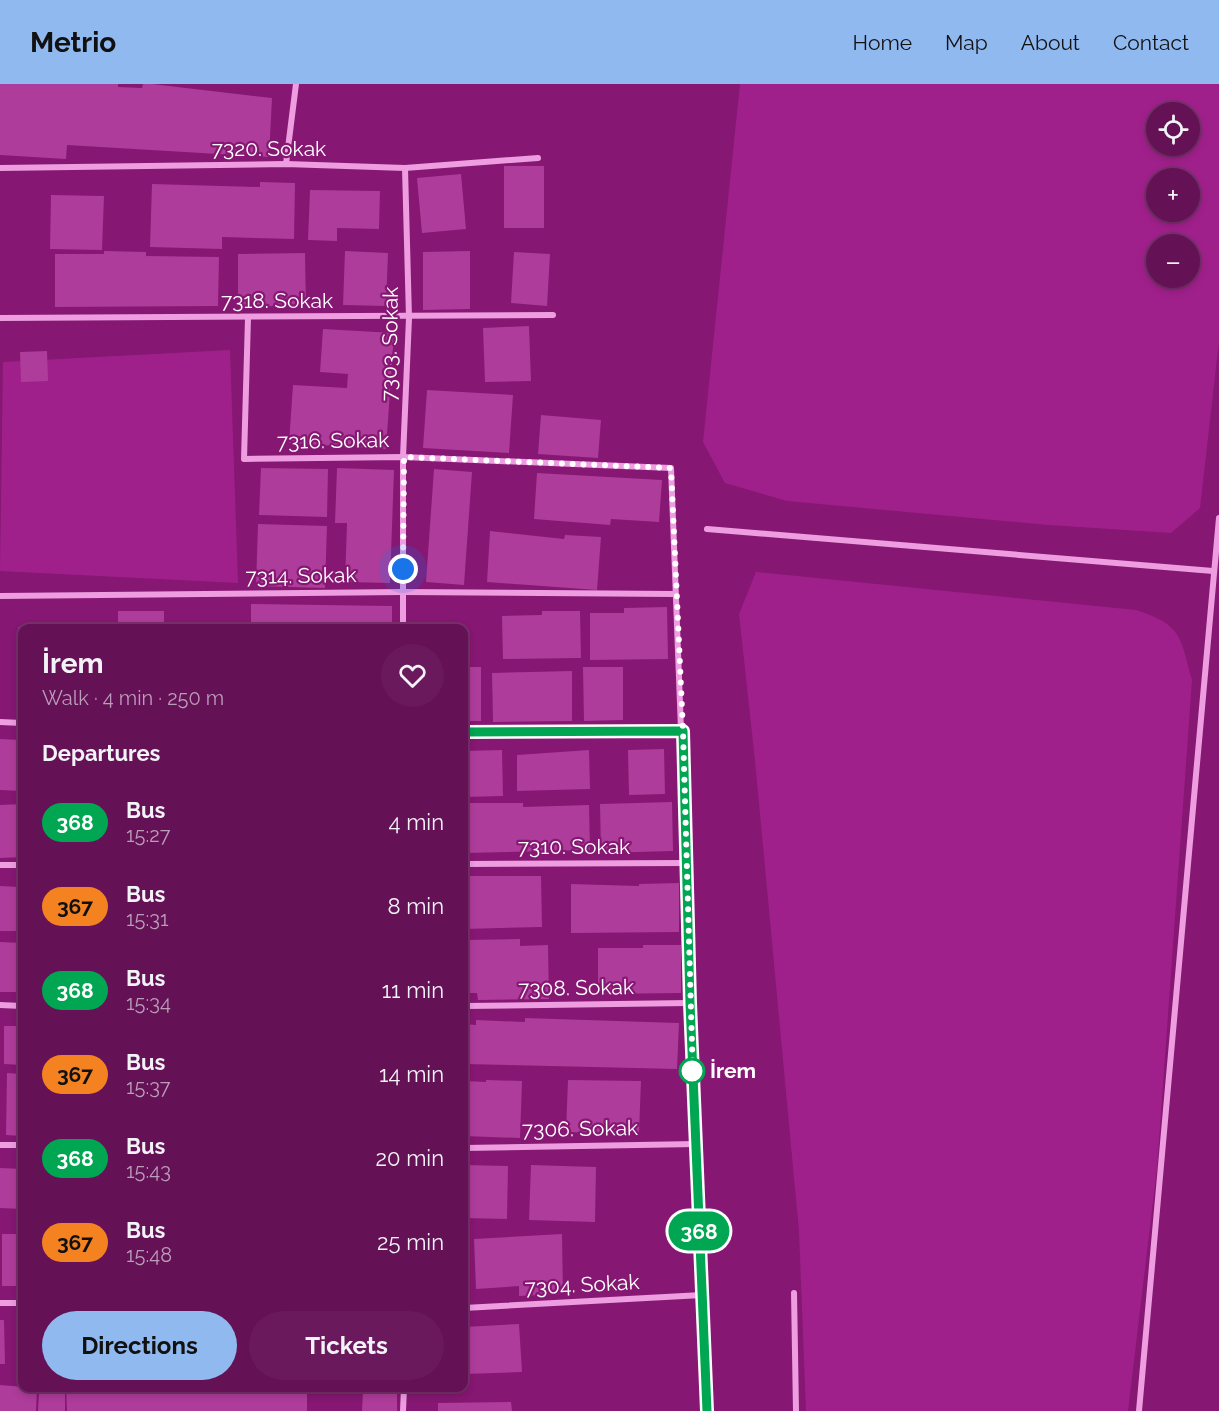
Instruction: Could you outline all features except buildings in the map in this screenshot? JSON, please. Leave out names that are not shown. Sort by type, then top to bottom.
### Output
[{"type":"street","points":[[286,164],[296,84]]},
{"type":"street","name":"7320. Sokak","points":[[0,168],[286,164],[405,168],[538,158]]},
{"type":"street","name":"7303. Sokak","points":[[403,624],[404,457],[409,318],[405,168]]},
{"type":"street","name":"7318. Sokak","points":[[0,318],[409,318],[553,315]]},
{"type":"street","name":"7316. Sokak","points":[[248,318],[244,459],[404,457],[671,468],[675,594]]},
{"type":"street","points":[[1139,1411],[1219,518]]},
{"type":"street","points":[[706,529],[1214,571]]},
{"type":"street","name":"7314. Sokak","points":[[0,596],[403,592],[675,594]]},
{"type":"street","points":[[675,594],[683,731],[685,863],[707,1411]]},
{"type":"street","points":[[0,722],[18,723]]},
{"type":"street","points":[[468,732],[683,731]]},
{"type":"street","name":"7310. Sokak","points":[[468,864],[685,863]]},
{"type":"street","points":[[0,865],[18,865]]},
{"type":"street","name":"7308. Sokak","points":[[468,1006],[690,1003]]},
{"type":"street","points":[[0,1005],[18,1006]]},
{"type":"street","name":"7306. Sokak","points":[[468,1148],[696,1144]]},
{"type":"street","points":[[0,1145],[18,1145]]},
{"type":"street","points":[[794,1293],[796,1411]]},
{"type":"street","name":"7304. Sokak","points":[[468,1308],[702,1295]]},
{"type":"street","points":[[0,1303],[18,1303]]},
{"type":"street","points":[[403,1411],[404,1392]]},
{"type":"shaded area","points":[[740,84],[1219,84],[1219,341],[1200,508],[1171,533],[1049,525],[787,501],[725,483],[703,442]]},
{"type":"shaded area","points":[[230,350],[238,583],[0,571],[3,362]]},
{"type":"shaded area","points":[[756,572],[1136,610],[1171,627],[1181,642],[1192,680],[1157,1168],[1128,1411],[806,1411],[799,1231],[739,614]]},
{"type":"bus line","name":"368","points":[[468,732],[683,731],[685,863],[707,1411]]},
{"type":"place","name":"İrem","points":[[692,1071]]},
{"type":"route","points":[[403,569],[404,457],[671,468],[683,731],[693,1080],[692,1071]]}]
